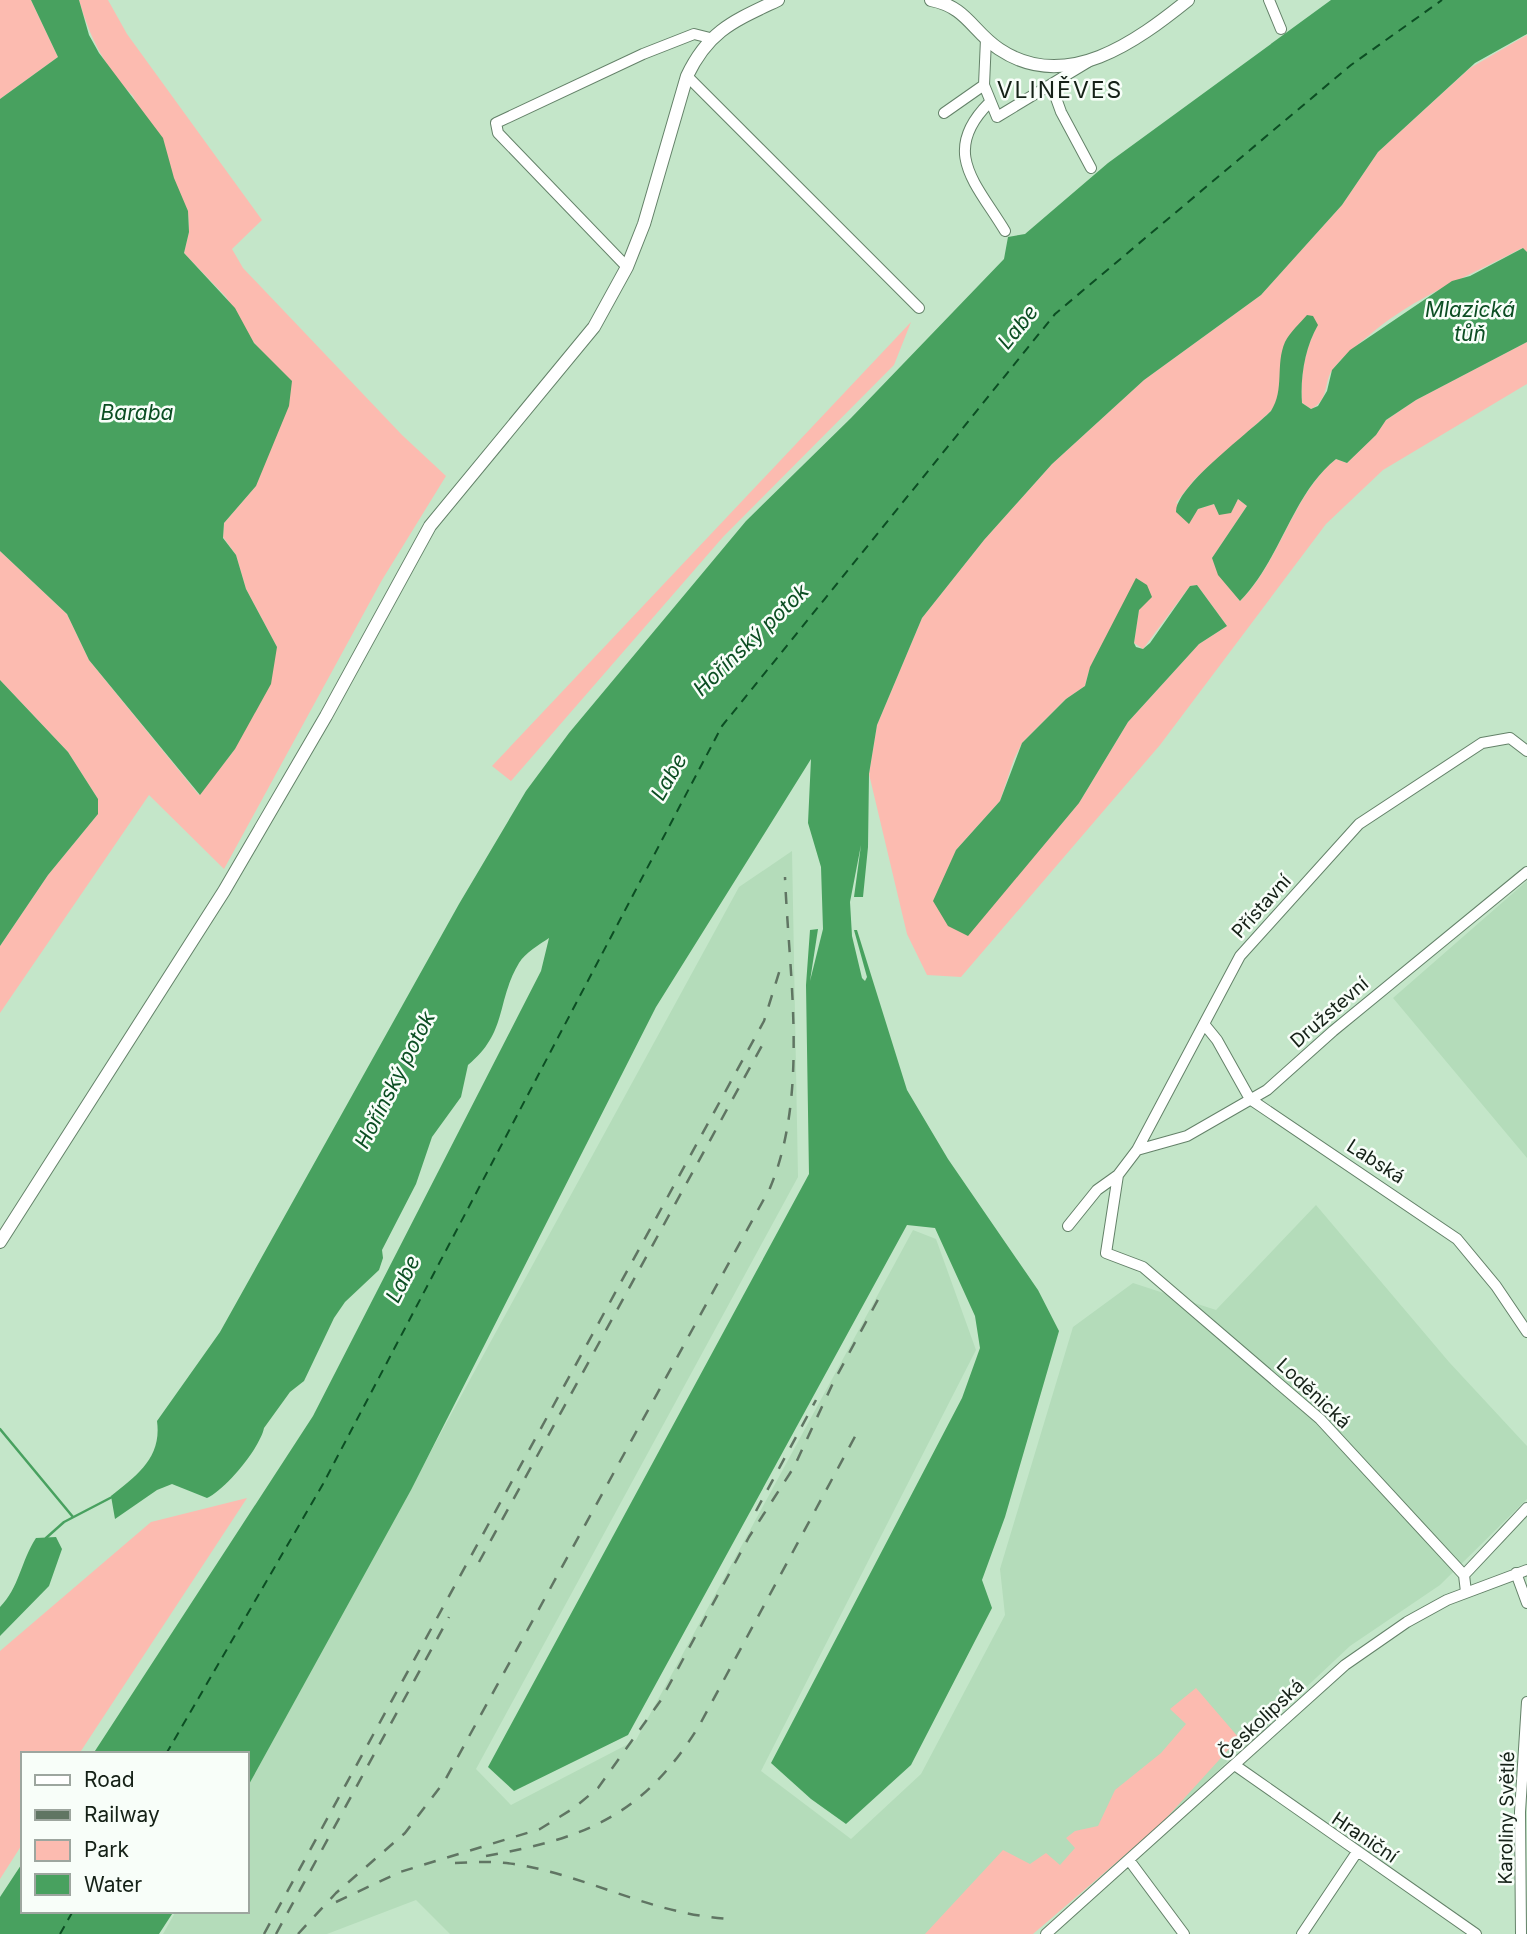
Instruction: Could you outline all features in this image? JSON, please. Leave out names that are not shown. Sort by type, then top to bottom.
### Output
[{"type":"street","points":[[0,1242],[224,891],[313,740],[430,526],[594,327],[627,267],[648,210],[687,76],[710,38],[726,25],[778,0]]},
{"type":"street","points":[[931,0],[947,2],[958,9],[986,39],[1012,56],[1028,61],[1070,65],[1088,62]]},
{"type":"street","points":[[986,39],[984,85],[989,103],[997,117],[1052,87],[1088,62],[1144,34],[1188,0]]},
{"type":"street","points":[[1269,0],[1281,29]]},
{"type":"street","points":[[627,267],[498,133],[496,122],[643,54],[694,34],[710,38]]},
{"type":"street","points":[[687,76],[919,308]]},
{"type":"street","points":[[944,113],[984,85]]},
{"type":"street","points":[[1052,87],[1061,112],[1091,168]]},
{"type":"street","points":[[989,103],[974,118],[967,132],[964,157],[1006,231]]},
{"type":"street","name":"Přístavní","points":[[1068,1226],[1097,1190],[1118,1175],[1137,1150],[1240,956],[1359,824],[1482,743],[1510,738],[1527,751]]},
{"type":"street","name":"Družstevní","points":[[1137,1150],[1187,1136],[1267,1090],[1353,1014],[1527,872]]},
{"type":"street","name":"Labská","points":[[1204,1024],[1217,1040],[1250,1100],[1457,1239],[1496,1286],[1527,1332]]},
{"type":"street","name":"Přístavní","points":[[1105,1253],[1118,1175]]},
{"type":"street","name":"Loděnická","points":[[1105,1253],[1143,1267],[1320,1419],[1464,1575]]},
{"type":"street","points":[[1466,1592],[1464,1575],[1527,1508]]},
{"type":"street","points":[[1522,1572],[1527,1604]]},
{"type":"street","name":"Českolipská","points":[[1046,1934],[1236,1766],[1345,1665],[1407,1622],[1466,1592],[1522,1572]]},
{"type":"street","name":"Karoliny Světlé","points":[[1521,1934],[1520,1812],[1527,1702]]},
{"type":"street","name":"Hraniční","points":[[1236,1766],[1476,1934]]},
{"type":"street","points":[[1302,1934],[1357,1853]]},
{"type":"street","points":[[1129,1860],[1184,1934]]},
{"type":"shaded area","points":[[792,851],[798,1177],[476,1769],[511,1805],[636,1740],[913,1230],[936,1239],[976,1350],[761,1771],[851,1839],[921,1774],[1005,1615],[1000,1569],[1073,1327],[1133,1283],[1216,1310],[1316,1205],[1449,1362],[1527,1446],[1527,1499],[1440,1585],[1350,1646],[1160,1825],[1029,1934],[450,1934],[416,1900],[327,1934],[163,1934],[175,1913],[248,1913],[248,1786],[739,887]]},
{"type":"shaded area","points":[[1527,881],[1527,1158],[1393,998]]},
{"type":"green space","points":[[0,0],[31,0],[58,57],[0,99]]},
{"type":"green space","points":[[79,0],[108,0],[127,34],[262,220],[232,249],[243,268],[402,435],[446,476],[382,580],[224,869],[149,795],[0,1013],[0,946],[48,875],[98,814],[98,799],[68,752],[0,680],[0,551],[67,614],[89,660],[199,795],[235,749],[277,647],[246,589],[236,555],[223,537],[224,523],[256,486],[269,450],[267,357],[254,343],[226,297],[184,253],[189,232],[188,211],[133,96],[114,75],[100,52]]},
{"type":"green space","points":[[1527,35],[1527,252],[1522,248],[1427,296],[1390,319],[1337,364],[1330,374],[1324,396],[1311,409],[1302,403],[1302,383],[1304,362],[1318,325],[1282,353],[1279,399],[1271,411],[1195,479],[1176,503],[1198,509],[1214,504],[1219,515],[1238,499],[1247,506],[1212,558],[1219,575],[1240,601],[1266,567],[1297,509],[1321,474],[1336,459],[1347,463],[1376,435],[1385,421],[1416,400],[1527,342],[1527,384],[1383,470],[1326,524],[1160,745],[961,977],[927,975],[907,934],[869,774],[877,725],[922,618],[984,540],[1052,464],[1144,380],[1261,295],[1342,205],[1378,152],[1470,68]],"holes":[[[1197,585],[1227,626],[1199,644],[1128,722],[1079,803],[968,935],[953,860],[956,850],[1000,801],[1022,743],[1066,699],[1085,686],[1093,661],[1105,642],[1139,610],[1134,643],[1143,649],[1190,586]]]},
{"type":"green space","points":[[911,322],[894,365],[723,537],[511,781],[492,766]]},
{"type":"green space","points":[[247,1498],[80,1752],[21,1752],[21,1846],[0,1879],[0,1651],[151,1522]]},
{"type":"green space","points":[[1196,1688],[1239,1738],[1160,1825],[1033,1934],[925,1934],[1003,1850],[1030,1864],[1046,1853],[1060,1865],[1075,1848],[1066,1838],[1075,1831],[1098,1826],[1115,1790],[1161,1753],[1186,1724],[1170,1709]]},
{"type":"water","name":"Baraba","points":[[31,0],[79,0],[89,35],[99,53],[163,138],[174,178],[188,211],[189,232],[184,253],[235,308],[254,343],[292,381],[289,406],[256,486],[224,523],[223,538],[236,555],[246,589],[277,647],[271,684],[235,749],[200,795],[89,660],[67,614],[0,551],[0,99],[58,57]]},
{"type":"water","name":"Labe","points":[[1331,0],[1527,0],[1527,34],[1475,63],[1378,152],[1342,205],[1261,295],[1144,380],[1052,464],[984,540],[922,618],[877,725],[869,774],[868,847],[863,897],[854,897],[861,845],[850,902],[852,936],[862,978],[865,981],[867,977],[854,930],[857,930],[907,1090],[948,1159],[1038,1290],[1059,1331],[1005,1517],[982,1580],[992,1608],[911,1765],[846,1824],[811,1799],[771,1763],[962,1398],[980,1348],[975,1316],[935,1228],[907,1225],[628,1735],[514,1791],[488,1767],[809,1174],[806,985],[810,930],[818,929],[810,981],[823,929],[821,867],[808,823],[811,759],[656,1007],[411,1490],[248,1786],[248,1752],[94,1752],[313,1416],[541,971],[549,938],[519,963],[490,1040],[468,1065],[461,1097],[432,1137],[416,1184],[382,1250],[383,1258],[379,1270],[345,1302],[334,1318],[304,1381],[290,1392],[264,1428],[241,1468],[207,1498],[172,1484],[157,1490],[115,1519],[111,1496],[146,1464],[156,1445],[157,1421],[220,1332],[459,904],[526,791],[569,733],[746,521],[851,418],[1004,259],[1008,237],[1025,234],[1108,163]]},
{"type":"water","name":"Mlazická tůň","points":[[1523,248],[1527,252],[1527,342],[1416,400],[1386,420],[1376,435],[1347,463],[1336,459],[1308,490],[1266,567],[1240,601],[1218,575],[1212,558],[1247,506],[1238,499],[1231,513],[1219,515],[1214,504],[1198,509],[1189,524],[1176,512],[1179,501],[1201,474],[1271,411],[1278,394],[1282,351],[1292,331],[1307,315],[1313,316],[1318,325],[1304,363],[1302,383],[1302,403],[1311,409],[1318,406],[1327,391],[1332,370],[1350,350],[1452,281],[1470,276]]},
{"type":"water","points":[[1136,578],[1147,585],[1152,597],[1139,610],[1134,643],[1136,647],[1143,649],[1150,643],[1190,586],[1197,585],[1227,626],[1199,644],[1128,722],[1079,803],[968,936],[948,926],[933,901],[956,850],[1000,801],[1022,743],[1066,699],[1085,686],[1090,667]]},
{"type":"water","points":[[0,680],[68,752],[98,799],[98,814],[48,875],[0,946]]},
{"type":"water","points":[[56,1537],[62,1549],[49,1586],[0,1636],[0,1607],[12,1591],[36,1538]]},
{"type":"water","points":[[21,1865],[21,1913],[173,1913],[159,1934],[0,1934],[0,1897]]},
{"type":"waterway","points":[[0,1429],[73,1517]]},
{"type":"waterway","name":"Hořínský potok","points":[[46,1538],[64,1522],[114,1496]]},
{"type":"ferry route","points":[[167,1752],[323,1484],[722,726],[1055,314],[1351,65],[1442,0]]},
{"type":"ferry route","points":[[60,1934],[72,1913]]},
{"type":"railway","points":[[298,1934],[336,1893],[405,1833],[444,1782],[770,1188],[782,1152],[793,1075],[794,1035],[785,877]]},
{"type":"railway","points":[[264,1934],[764,1021],[782,963]]},
{"type":"railway","points":[[479,1562],[765,1040]]},
{"type":"railway","points":[[336,1902],[400,1872],[540,1829],[574,1808],[598,1788],[661,1700],[749,1537],[794,1467],[833,1383],[881,1294]]},
{"type":"railway","points":[[756,1511],[816,1400]]},
{"type":"railway","points":[[486,1856],[554,1841],[609,1818],[656,1782],[678,1757],[699,1726],[858,1431]]},
{"type":"railway","points":[[276,1934],[449,1617]]},
{"type":"railway","points":[[455,1863],[514,1864],[569,1877],[676,1911],[733,1919]]},
{"type":"district","name":"VLINĚVES","points":[[1060,90]]}]
